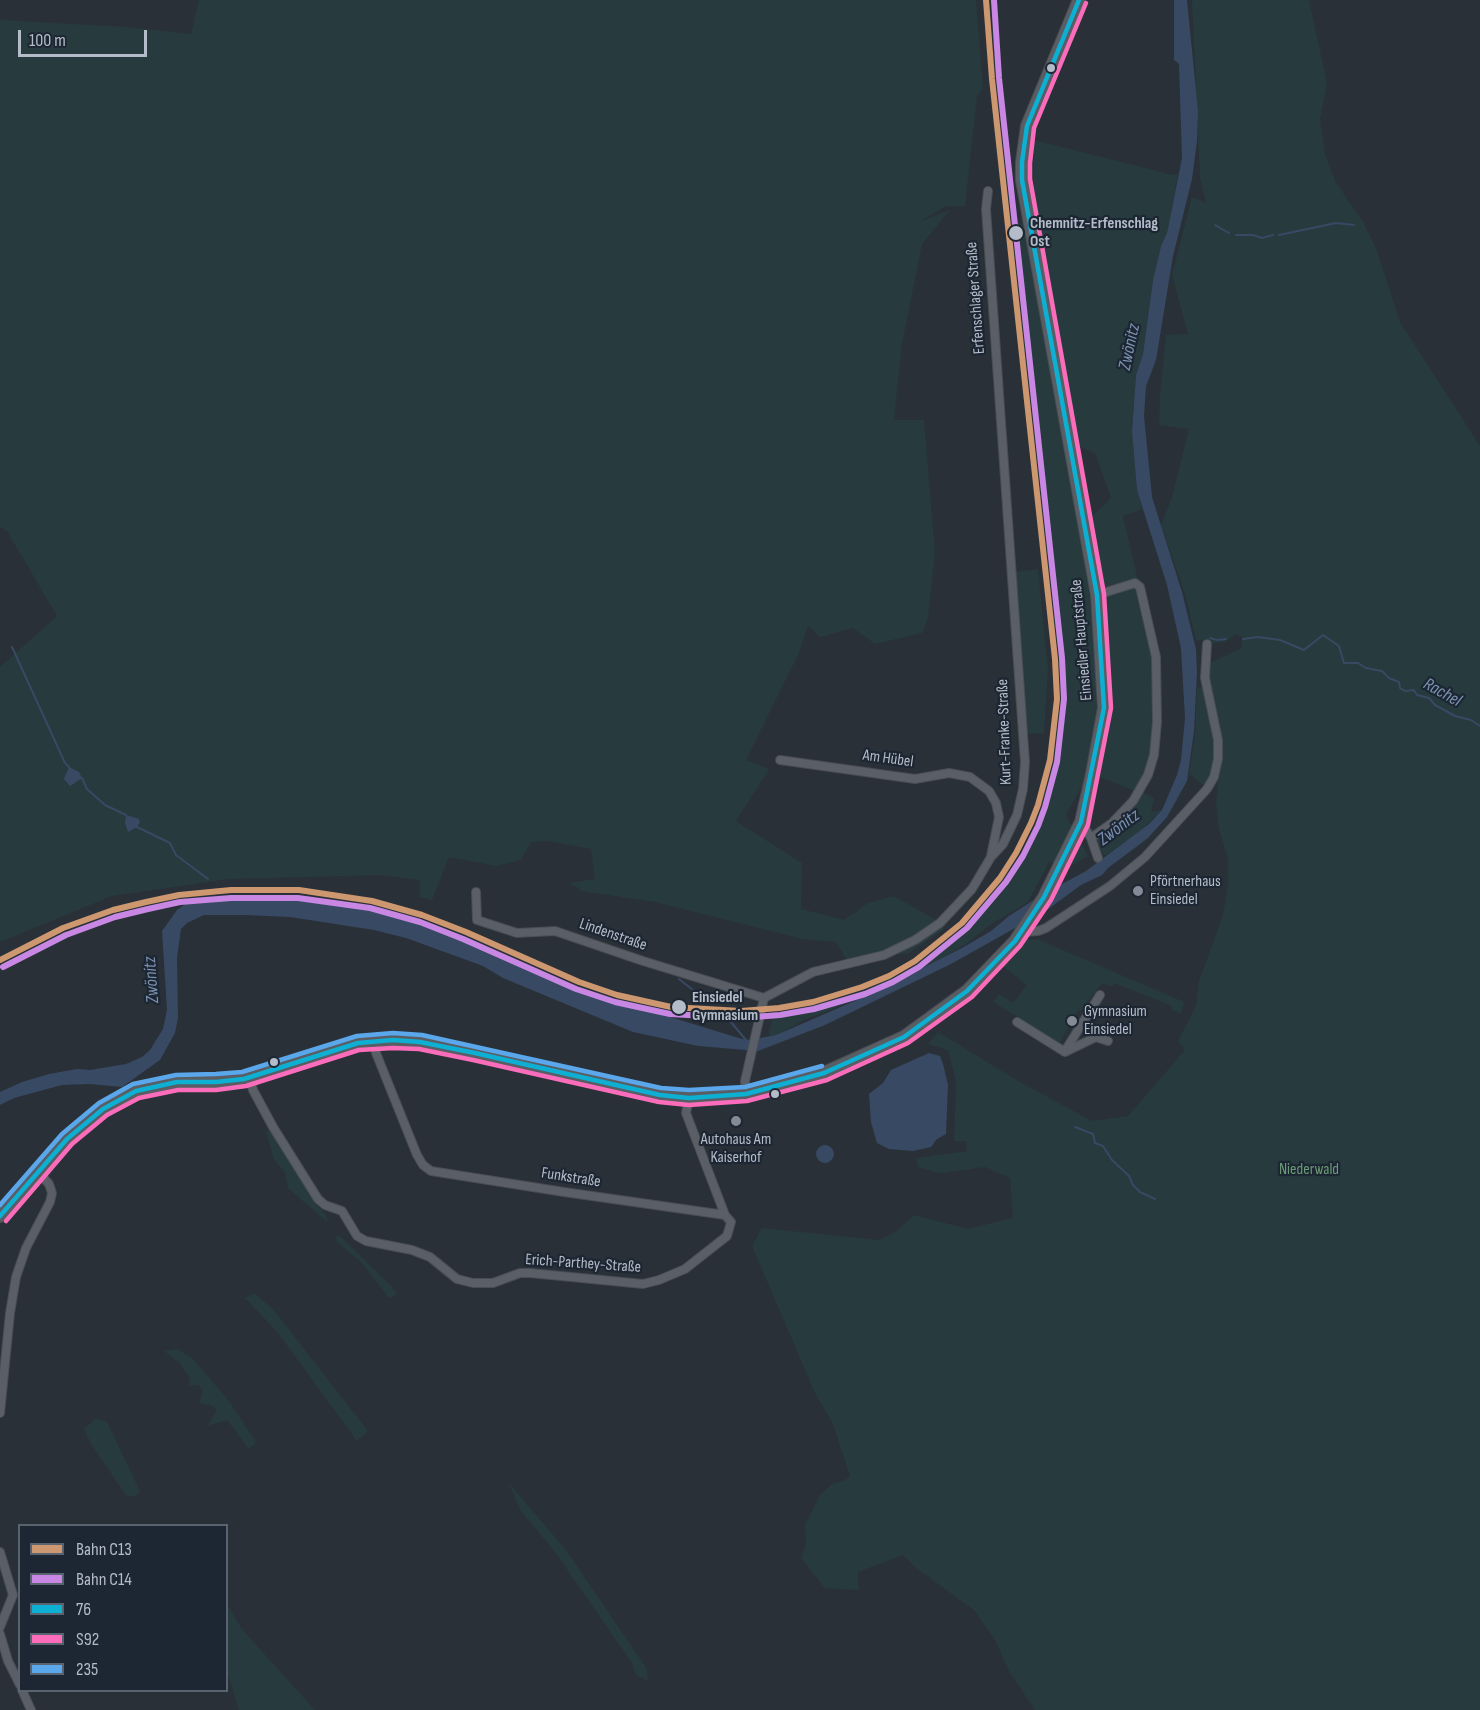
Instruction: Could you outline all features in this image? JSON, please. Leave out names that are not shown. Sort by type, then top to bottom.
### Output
[{"type":"main road","name":"Einsiedler Hauptstraße","points":[[0,1216],[67,1139],[103,1109],[136,1091],[177,1082],[216,1082],[250,1078],[333,1051],[375,1041],[393,1040],[420,1041],[660,1095],[689,1098],[746,1094],[824,1073],[904,1037],[967,991],[1022,932],[1055,877],[1081,822],[1104,708],[1097,595],[1022,180],[1027,126],[1079,0]]},
{"type":"street","name":"Erfenschlager Straße","points":[[987,191],[986,209],[1001,402]]},
{"type":"street","name":"Kurt-Franke-Straße","points":[[764,998],[813,972],[884,955],[915,940],[940,923],[972,889],[991,857],[1003,844],[1017,815],[1023,789],[1024,762],[1001,402]]},
{"type":"street","points":[[1092,838],[1112,823],[1133,801],[1148,775],[1154,754],[1157,722],[1156,657],[1140,587],[1135,583],[1097,595]]},
{"type":"street","points":[[1022,932],[1028,933],[1046,928],[1110,886],[1145,857],[1207,789],[1214,777],[1218,759],[1218,740],[1205,678],[1207,644]]},
{"type":"street","name":"Am Hübel","points":[[780,760],[915,779],[949,773],[970,777],[989,791],[996,803],[999,817],[991,857]]},
{"type":"street","points":[[1081,822],[1092,838],[1098,858]]},
{"type":"street","name":"Lindenstraße","points":[[476,892],[477,920],[517,933],[555,931],[764,998]]},
{"type":"street","points":[[1065,1052],[1100,995]]},
{"type":"street","points":[[746,1094],[745,1081],[764,998]]},
{"type":"street","points":[[1017,1022],[1065,1052]]},
{"type":"street","points":[[1065,1052],[1096,1037],[1107,1041]]},
{"type":"street","name":"Funkstraße","points":[[375,1041],[376,1053],[417,1155],[423,1165],[431,1171],[725,1215]]},
{"type":"street","name":"Erich-Parthey-Straße","points":[[250,1078],[253,1090],[273,1127],[318,1199],[325,1205],[342,1211],[357,1236],[366,1241],[412,1250],[430,1257],[457,1278],[465,1281],[493,1283],[520,1273],[642,1284],[659,1280],[685,1269],[727,1236],[731,1222],[725,1215]]},
{"type":"street","points":[[689,1098],[686,1113],[725,1215]]},
{"type":"street","points":[[0,1413],[16,1277],[26,1248],[50,1202],[52,1193],[49,1184],[37,1171]]},
{"type":"street","points":[[0,1552],[13,1595],[0,1627]]},
{"type":"street","points":[[0,1634],[8,1661],[18,1681]]},
{"type":"street","points":[[23,1692],[31,1710]]},
{"type":"green space","points":[[199,0],[976,0],[983,88],[977,96],[965,206],[946,206],[921,221],[950,210],[922,244],[902,344],[894,420],[924,420],[935,553],[928,618],[922,633],[875,644],[853,628],[820,637],[808,626],[798,655],[746,760],[769,769],[736,821],[802,863],[801,909],[844,920],[868,903],[894,896],[938,921],[944,929],[909,953],[847,960],[836,942],[803,939],[655,902],[582,891],[569,883],[595,879],[591,849],[548,841],[531,842],[521,860],[496,866],[449,857],[432,900],[420,897],[420,880],[380,875],[229,879],[112,896],[0,942],[0,667],[57,616],[7,531],[0,527],[0,20],[127,27],[191,34]]},
{"type":"green space","name":"Niederwald","points":[[1192,0],[1309,0],[1327,83],[1320,120],[1325,155],[1335,181],[1363,222],[1376,248],[1400,322],[1480,446],[1480,1710],[1035,1710],[1009,1671],[995,1640],[974,1610],[916,1568],[903,1555],[858,1572],[859,1590],[825,1588],[801,1558],[806,1544],[805,1525],[820,1495],[832,1484],[844,1481],[850,1476],[833,1424],[815,1393],[752,1246],[762,1228],[879,1240],[897,1231],[914,1215],[968,1229],[1013,1218],[1010,1178],[985,1167],[940,1173],[918,1167],[916,1158],[967,1151],[966,1141],[954,1141],[956,1081],[948,1050],[928,1044],[938,1032],[1020,1082],[1092,1121],[1128,1116],[1185,1050],[1178,1041],[1196,1006],[1199,981],[1223,915],[1228,884],[1228,859],[1219,829],[1216,802],[1220,768],[1208,678],[1209,663],[1242,648],[1242,637],[1236,634],[1225,642],[1213,643],[1206,639],[1196,641],[1185,594],[1161,525],[1172,497],[1189,429],[1159,425],[1166,335],[1188,334],[1172,275],[1192,197],[1206,203],[1200,178]]},
{"type":"green space","points":[[1034,140],[1173,175],[1178,174],[1167,233],[1161,246],[1153,280],[1143,354],[1136,375],[1132,432],[1137,490],[1142,509],[1123,516],[1156,657],[1154,755],[1139,791],[1154,798],[1151,812],[1162,810],[1139,832],[1105,856],[1091,838],[1138,792],[1092,774],[1104,708],[1084,524],[1111,498],[1095,453],[1065,440],[1090,597],[1100,708],[1083,784],[1066,815],[1088,856],[1071,866],[1049,862],[1028,902],[991,924],[966,944],[943,958],[867,996],[804,1020],[770,1039],[769,1031],[774,1015],[830,1002],[863,991],[917,966],[955,936],[977,915],[1014,869],[1037,825],[1052,782],[1059,744],[1063,700],[1061,657],[1031,391],[1015,221],[1025,225],[1033,218]]},
{"type":"green space","points":[[1038,569],[1048,670],[1044,734],[1027,733],[1015,572]]},
{"type":"green space","points":[[1197,687],[1205,688],[1215,743],[1213,770],[1205,786],[1189,774],[1195,735]]},
{"type":"green space","points":[[1037,939],[1184,1002],[1181,1014],[1171,1009],[1172,1006],[1114,983],[1112,987],[1104,984],[1100,985],[1081,1011],[1078,1010],[1060,1043],[993,1002],[999,994],[1013,1003],[1027,985],[1002,966],[1024,940]]},
{"type":"green space","points":[[271,1130],[316,1204],[326,1215],[328,1223],[288,1188],[285,1172],[274,1160],[266,1131]]},
{"type":"green space","points":[[339,1235],[397,1294],[389,1298],[362,1263],[337,1242],[336,1237]]},
{"type":"green space","points":[[254,1293],[273,1309],[368,1431],[357,1441],[278,1333],[245,1298]]},
{"type":"green space","points":[[178,1349],[192,1358],[229,1401],[256,1442],[249,1449],[227,1420],[207,1426],[217,1410],[211,1405],[199,1403],[203,1391],[199,1385],[189,1386],[190,1379],[180,1363],[164,1351]]},
{"type":"green space","points":[[96,1418],[107,1422],[140,1491],[134,1497],[126,1495],[91,1444],[84,1429]]},
{"type":"green space","points":[[508,1482],[566,1550],[647,1669],[648,1681],[636,1675],[632,1663],[555,1552],[521,1511]]},
{"type":"green space","points":[[228,1606],[241,1628],[315,1710],[239,1710],[228,1675]]},
{"type":"water","points":[[1174,0],[1187,0],[1198,111],[1197,141],[1192,179],[1173,256],[1156,360],[1146,386],[1144,416],[1152,497],[1182,592],[1196,649],[1197,673],[1194,731],[1187,781],[1167,817],[1148,838],[1102,875],[1081,885],[1047,910],[951,964],[825,1025],[758,1051],[698,1046],[633,1032],[503,978],[483,966],[406,938],[374,930],[290,917],[204,915],[187,923],[181,929],[177,958],[178,1018],[175,1033],[160,1060],[122,1087],[90,1084],[62,1085],[14,1098],[0,1105],[0,1092],[22,1082],[77,1069],[90,1070],[126,1064],[142,1057],[150,1050],[163,1029],[167,1010],[162,931],[177,910],[193,898],[274,896],[323,899],[371,907],[420,920],[464,936],[576,988],[615,1002],[750,1040],[776,1035],[797,1026],[875,992],[962,948],[991,931],[1040,896],[1086,871],[1149,824],[1162,810],[1177,775],[1181,760],[1185,718],[1181,648],[1167,585],[1137,490],[1132,432],[1136,375],[1143,354],[1153,280],[1161,246],[1167,233],[1182,158],[1179,64],[1174,60]]},
{"type":"water","points":[[69,767],[79,772],[82,778],[70,786],[64,779]]},
{"type":"water","points":[[126,815],[139,819],[140,822],[137,827],[128,832],[125,823]]},
{"type":"water","points":[[929,1053],[940,1056],[948,1085],[946,1134],[937,1139],[931,1147],[913,1151],[889,1149],[877,1143],[871,1122],[869,1094],[883,1083],[891,1070]]},
{"type":"water","points":[[825,1145],[831,1148],[834,1154],[831,1160],[825,1163],[819,1160],[816,1154],[819,1148]]},
{"type":"waterway","points":[[1279,235],[1336,223],[1354,225]]},
{"type":"waterway","points":[[1215,225],[1229,233]]},
{"type":"waterway","points":[[1236,235],[1253,235],[1262,238],[1273,235]]},
{"type":"waterway","name":"Rachel","points":[[1243,639],[1258,637],[1280,640],[1304,650],[1323,635],[1339,646],[1344,663],[1358,663],[1366,668],[1382,671],[1389,678],[1399,682],[1400,688],[1405,691],[1414,690],[1417,695],[1429,698],[1435,705],[1455,716],[1471,720],[1480,726]]},
{"type":"waterway","name":"Rachel","points":[[1210,638],[1226,639]]},
{"type":"waterway","points":[[12,647],[65,763],[69,767]]},
{"type":"waterway","points":[[82,778],[87,789],[105,805],[126,815]]},
{"type":"waterway","points":[[137,827],[170,843],[176,855],[208,879]]},
{"type":"waterway","points":[[679,979],[707,1001]]},
{"type":"waterway","points":[[730,1021],[746,1040]]},
{"type":"waterway","points":[[1075,1127],[1093,1134],[1095,1143],[1103,1146],[1112,1160],[1129,1176],[1133,1185],[1140,1192],[1155,1199]]},
{"type":"rail line","name":"C13","points":[[0,960],[63,928],[113,910],[146,902],[179,895],[231,890],[299,890],[372,901],[422,915],[579,982],[617,995],[671,1007],[741,1011],[813,1002],[862,987],[889,976],[915,961],[962,923],[1000,878],[1031,823],[1050,760],[1057,699],[1055,659],[992,79],[986,0]]},
{"type":"rail line","name":"C14","points":[[3,967],[66,935],[115,917],[148,909],[180,902],[231,898],[298,898],[370,908],[420,922],[576,989],[615,1002],[670,1014],[742,1018],[814,1009],[865,994],[919,967],[967,928],[1006,882],[1023,856],[1038,826],[1057,762],[1064,699],[1062,658],[999,78],[994,0]]},
{"type":"transit line","name":"76","points":[[0,1216],[67,1139],[103,1109],[136,1091],[177,1082],[244,1079],[358,1043],[393,1040],[420,1042],[475,1053],[660,1095],[689,1098],[746,1094],[824,1073],[904,1037],[967,991],[1015,941],[1044,897],[1081,822],[1104,708],[1097,595],[1022,180],[1027,126],[1079,0]]},
{"type":"transit line","name":"S92","points":[[6,1221],[72,1144],[107,1115],[139,1098],[178,1090],[216,1090],[246,1086],[359,1050],[393,1048],[419,1049],[659,1102],[689,1105],[747,1101],[827,1080],[908,1043],[972,997],[1020,946],[1051,900],[1088,825],[1111,708],[1104,594],[1030,179],[1034,128],[1086,3]]},
{"type":"transit line","name":"235","points":[[0,1205],[62,1134],[99,1103],[133,1084],[176,1075],[242,1072],[357,1036],[393,1033],[422,1035],[661,1088],[689,1090],[745,1087],[822,1066]]},
{"type":"place","name":"Chemnitz-Erfenschlag Ost","points":[[1016,233]]},
{"type":"place","name":"Pförtnerhaus Einsiedel","points":[[1138,891]]},
{"type":"place","name":"Einsiedel Gymnasium","points":[[679,1007]]},
{"type":"place","name":"Gymnasium Einsiedel","points":[[1072,1021]]},
{"type":"place","name":"Autohaus Am Kaiserhof","points":[[736,1121]]},
{"type":"water label","name":"Zwönitz","points":[[1130,347]]},
{"type":"water label","name":"Zwönitz","points":[[1119,828]]},
{"type":"water label","name":"Zwönitz","points":[[152,980]]}]
